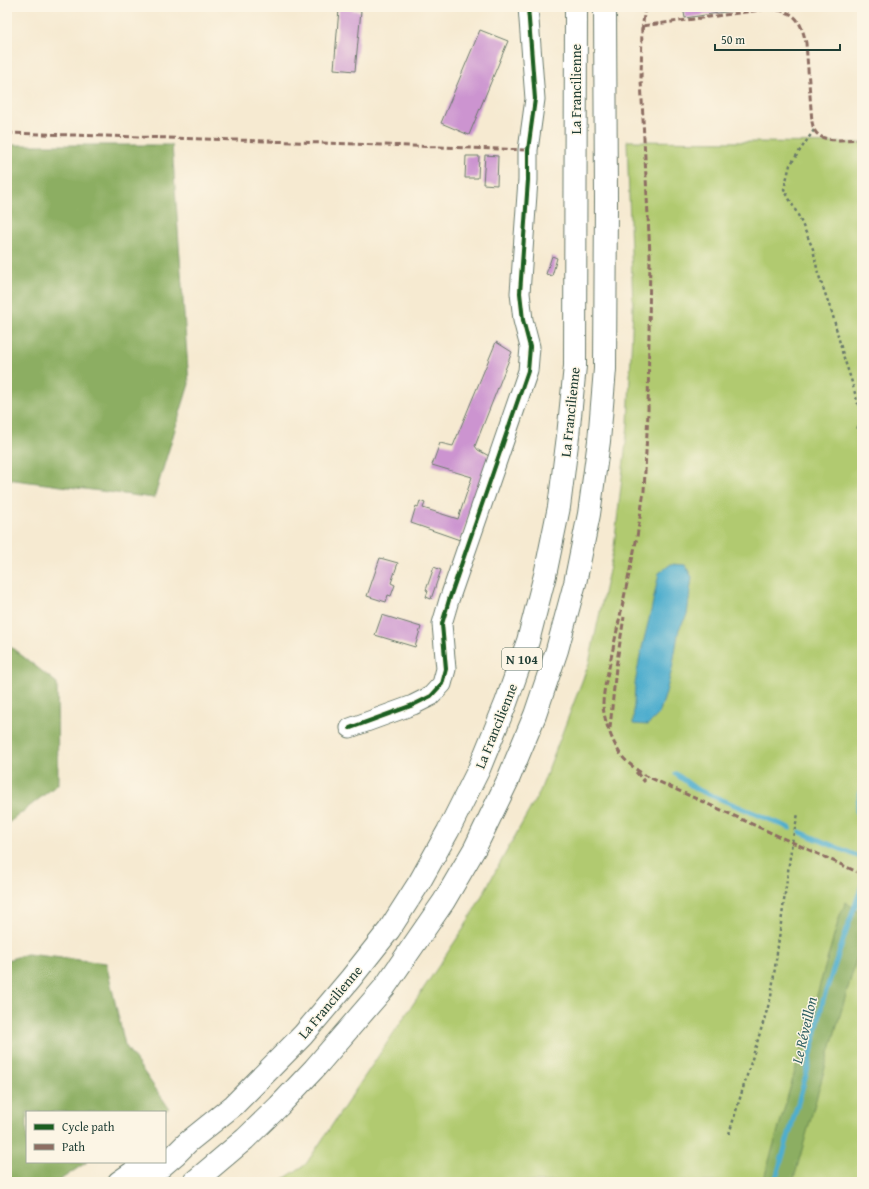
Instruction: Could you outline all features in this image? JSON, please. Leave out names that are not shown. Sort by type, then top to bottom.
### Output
[{"type":"highway","name":"La Francilienne","points":[[166,1163],[188,1142],[234,1105],[303,1035],[389,930],[419,884],[479,769],[506,703],[528,641],[545,575],[559,507],[575,366],[576,7]]},
{"type":"highway","name":"N 104","points":[[194,1182],[245,1139],[279,1106],[314,1070],[384,988],[444,901],[475,848],[507,782],[535,715],[557,650],[575,583],[589,514],[599,441],[605,369],[605,7]]},
{"type":"highway","points":[[166,1149],[171,1146],[188,1142]]},
{"type":"highway","points":[[119,1182],[147,1163]]},
{"type":"highway","name":"La Francilienne","points":[[141,1182],[166,1163]]},
{"type":"street","points":[[350,728],[414,705],[431,696],[442,684],[446,669],[442,624],[528,370],[530,347],[523,320],[520,293],[528,180],[528,150],[535,99],[528,7]]},
{"type":"path","points":[[814,130],[790,165],[784,189],[813,249],[818,273],[833,316],[861,415],[857,432]]},
{"type":"path","points":[[729,1134],[771,997],[792,842],[798,814]]},
{"type":"green space","points":[[627,141],[862,143],[862,1182],[279,1182],[306,1164],[464,928],[540,791],[589,663],[614,547],[628,425],[633,306]]},
{"type":"green space","points":[[7,145],[172,145],[189,384],[154,498],[7,479]]},
{"type":"green space","points":[[7,644],[57,683],[58,784],[7,824]]},
{"type":"green space","points":[[846,902],[862,915],[862,940],[793,1182],[763,1182],[840,915]]},
{"type":"green space","points":[[27,954],[106,963],[125,1045],[169,1108],[164,1111],[26,1111],[26,1163],[86,1163],[57,1182],[7,1182],[7,960]]},
{"type":"water","points":[[671,564],[685,565],[692,577],[687,615],[679,629],[672,669],[659,714],[648,725],[633,724],[635,684],[659,573]]},
{"type":"building","points":[[683,7],[752,7],[752,8],[685,18]]},
{"type":"building","points":[[339,9],[361,11],[355,71],[334,69]]},
{"type":"building","points":[[480,30],[508,41],[469,135],[441,123]]},
{"type":"building","points":[[485,155],[498,156],[497,185],[483,184]]},
{"type":"building","points":[[466,156],[479,156],[478,178],[465,178]]},
{"type":"building","points":[[552,256],[557,258],[552,276],[546,274]]},
{"type":"building","points":[[496,342],[512,352],[475,446],[478,450],[489,456],[460,540],[411,523],[416,506],[418,507],[420,501],[425,503],[423,508],[458,519],[472,477],[432,465],[440,443],[453,446]]},
{"type":"building","points":[[380,558],[398,563],[391,583],[395,585],[391,596],[388,595],[386,602],[367,596]]},
{"type":"building","points":[[434,567],[441,570],[431,599],[426,597],[428,591],[426,590]]},
{"type":"building","points":[[382,615],[421,627],[415,647],[375,635]]},
{"type":"waterway","points":[[676,774],[696,789],[790,828]]},
{"type":"waterway","name":"Le Réveillon","points":[[862,783],[857,810],[862,838]]},
{"type":"waterway","points":[[800,832],[862,858]]},
{"type":"waterway","name":"Le Réveillon","points":[[775,1182],[807,1072],[823,1000],[862,885]]},
{"type":"marked path","points":[[642,31],[645,7]]},
{"type":"marked path","points":[[862,139],[836,140],[823,138],[814,130],[812,122],[806,43],[801,27],[795,17],[790,14],[768,9],[642,26],[641,80],[650,255],[648,413],[644,491],[637,537],[605,686],[603,705],[607,724],[621,755],[626,761],[644,775],[862,874]]},
{"type":"marked path","points":[[7,133],[528,150]]},
{"type":"marked path","points":[[610,728],[616,667],[624,617]]},
{"type":"marked path","points":[[636,772],[645,782]]},
{"type":"cycle path","points":[[350,728],[413,705],[431,696],[442,684],[446,669],[442,624],[528,371],[530,347],[523,320],[520,293],[528,180],[528,150],[535,99],[528,7]]}]
